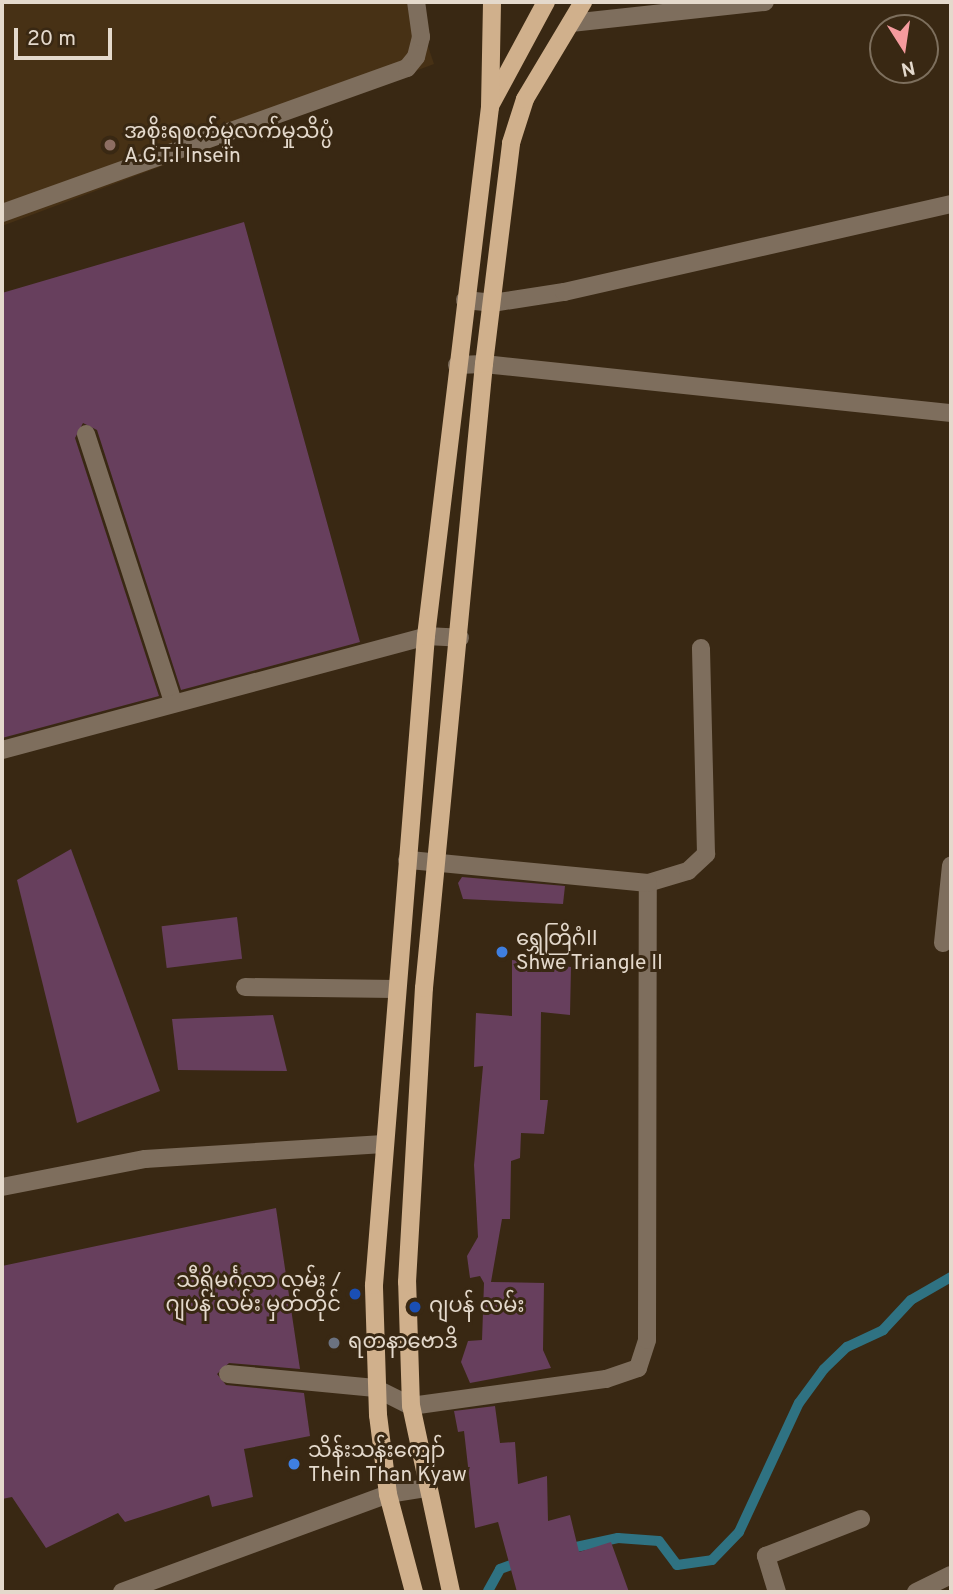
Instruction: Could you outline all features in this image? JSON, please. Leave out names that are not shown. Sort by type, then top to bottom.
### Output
[{"type":"main road","points":[[414,1592],[388,1494],[374,1388],[374,1285],[395,989],[426,636],[490,107],[492,2]]},
{"type":"main road","points":[[490,107],[546,2]]},
{"type":"main road","points":[[451,1592],[426,1488],[411,1406],[407,1282],[435,865],[460,638],[484,364],[511,143],[525,99],[583,2]]},
{"type":"main road","points":[[490,107],[511,143]]},
{"type":"street","points":[[2,213],[407,68],[416,57],[421,37],[416,2]]},
{"type":"street","points":[[571,23],[765,2]]},
{"type":"street","points":[[465,300],[492,303],[604,283],[951,204]]},
{"type":"street","points":[[457,365],[484,364],[951,413]]},
{"type":"street","points":[[86,434],[173,702]]},
{"type":"street","points":[[2,750],[426,636],[460,638]]},
{"type":"street","points":[[407,860],[435,865],[648,883],[688,871],[705,854],[701,648]]},
{"type":"street","points":[[943,943],[951,865]]},
{"type":"street","points":[[228,1374],[374,1388],[411,1406],[606,1379],[638,1368],[647,1340],[648,883]]},
{"type":"street","points":[[245,986],[395,989]]},
{"type":"street","points":[[2,1187],[145,1159],[384,1144]]},
{"type":"street","points":[[122,1592],[388,1494],[426,1488]]},
{"type":"street","points":[[777,1592],[766,1556],[861,1519]]},
{"type":"street","points":[[916,1592],[951,1575]]},
{"type":"shaded area","name":"အစိုးရစက်မှုလက်မှုသိပ္ပံ A.G.T.I Insein","points":[[2,2],[413,2],[434,64],[2,226]]},
{"type":"building","points":[[244,222],[360,642],[181,690],[97,430],[83,423],[75,438],[159,696],[2,738],[2,293]]},
{"type":"building","points":[[71,849],[160,1091],[77,1123],[17,880]]},
{"type":"building","points":[[462,877],[565,886],[563,904],[463,899],[458,883]]},
{"type":"building","points":[[237,917],[242,959],[167,968],[162,926]]},
{"type":"building","points":[[512,960],[571,967],[570,1015],[541,1012],[540,1100],[548,1100],[544,1134],[521,1133],[520,1158],[511,1161],[510,1219],[502,1219],[491,1282],[544,1283],[543,1350],[551,1368],[470,1383],[461,1362],[468,1341],[482,1340],[484,1283],[480,1276],[470,1278],[467,1256],[478,1237],[474,1165],[483,1066],[474,1067],[476,1013],[512,1016]]},
{"type":"building","points":[[273,1015],[287,1071],[178,1070],[172,1019]]},
{"type":"building","points":[[276,1208],[300,1369],[229,1363],[217,1374],[226,1385],[304,1393],[310,1436],[244,1449],[253,1497],[212,1507],[209,1495],[125,1522],[118,1513],[46,1548],[12,1497],[2,1499],[2,1266]]},
{"type":"building","points":[[495,1406],[500,1443],[515,1442],[518,1484],[547,1476],[548,1521],[570,1515],[579,1552],[611,1542],[629,1592],[517,1592],[498,1522],[475,1528],[464,1431],[458,1432],[454,1411]]},
{"type":"waterway","points":[[567,1549],[618,1538],[659,1541],[677,1565],[712,1560],[739,1532],[799,1403],[824,1369],[847,1347],[883,1330],[911,1300],[951,1277]]},
{"type":"waterway","points":[[488,1591],[500,1569],[522,1561]]},
{"type":"place","name":"အစိုးရစက်မှုလက်မှုသိပ္ပံ A.G.T.I Insein","points":[[110,145]]},
{"type":"place","name":"ရွှေတြိဂံII Shwe Triangle II","points":[[502,952]]},
{"type":"place","name":"သီရိမင်္ဂလာ လမ်း / ဂျပန် လမ်း မှတ်တိုင်","points":[[355,1294]]},
{"type":"place","name":"ဂျပန် လမ်း","points":[[415,1307]]},
{"type":"place","name":"ရတနာဗောဒိ","points":[[334,1343]]},
{"type":"place","name":"သိန်းသန်းကျော် Thein Than Kyaw","points":[[294,1464]]}]
